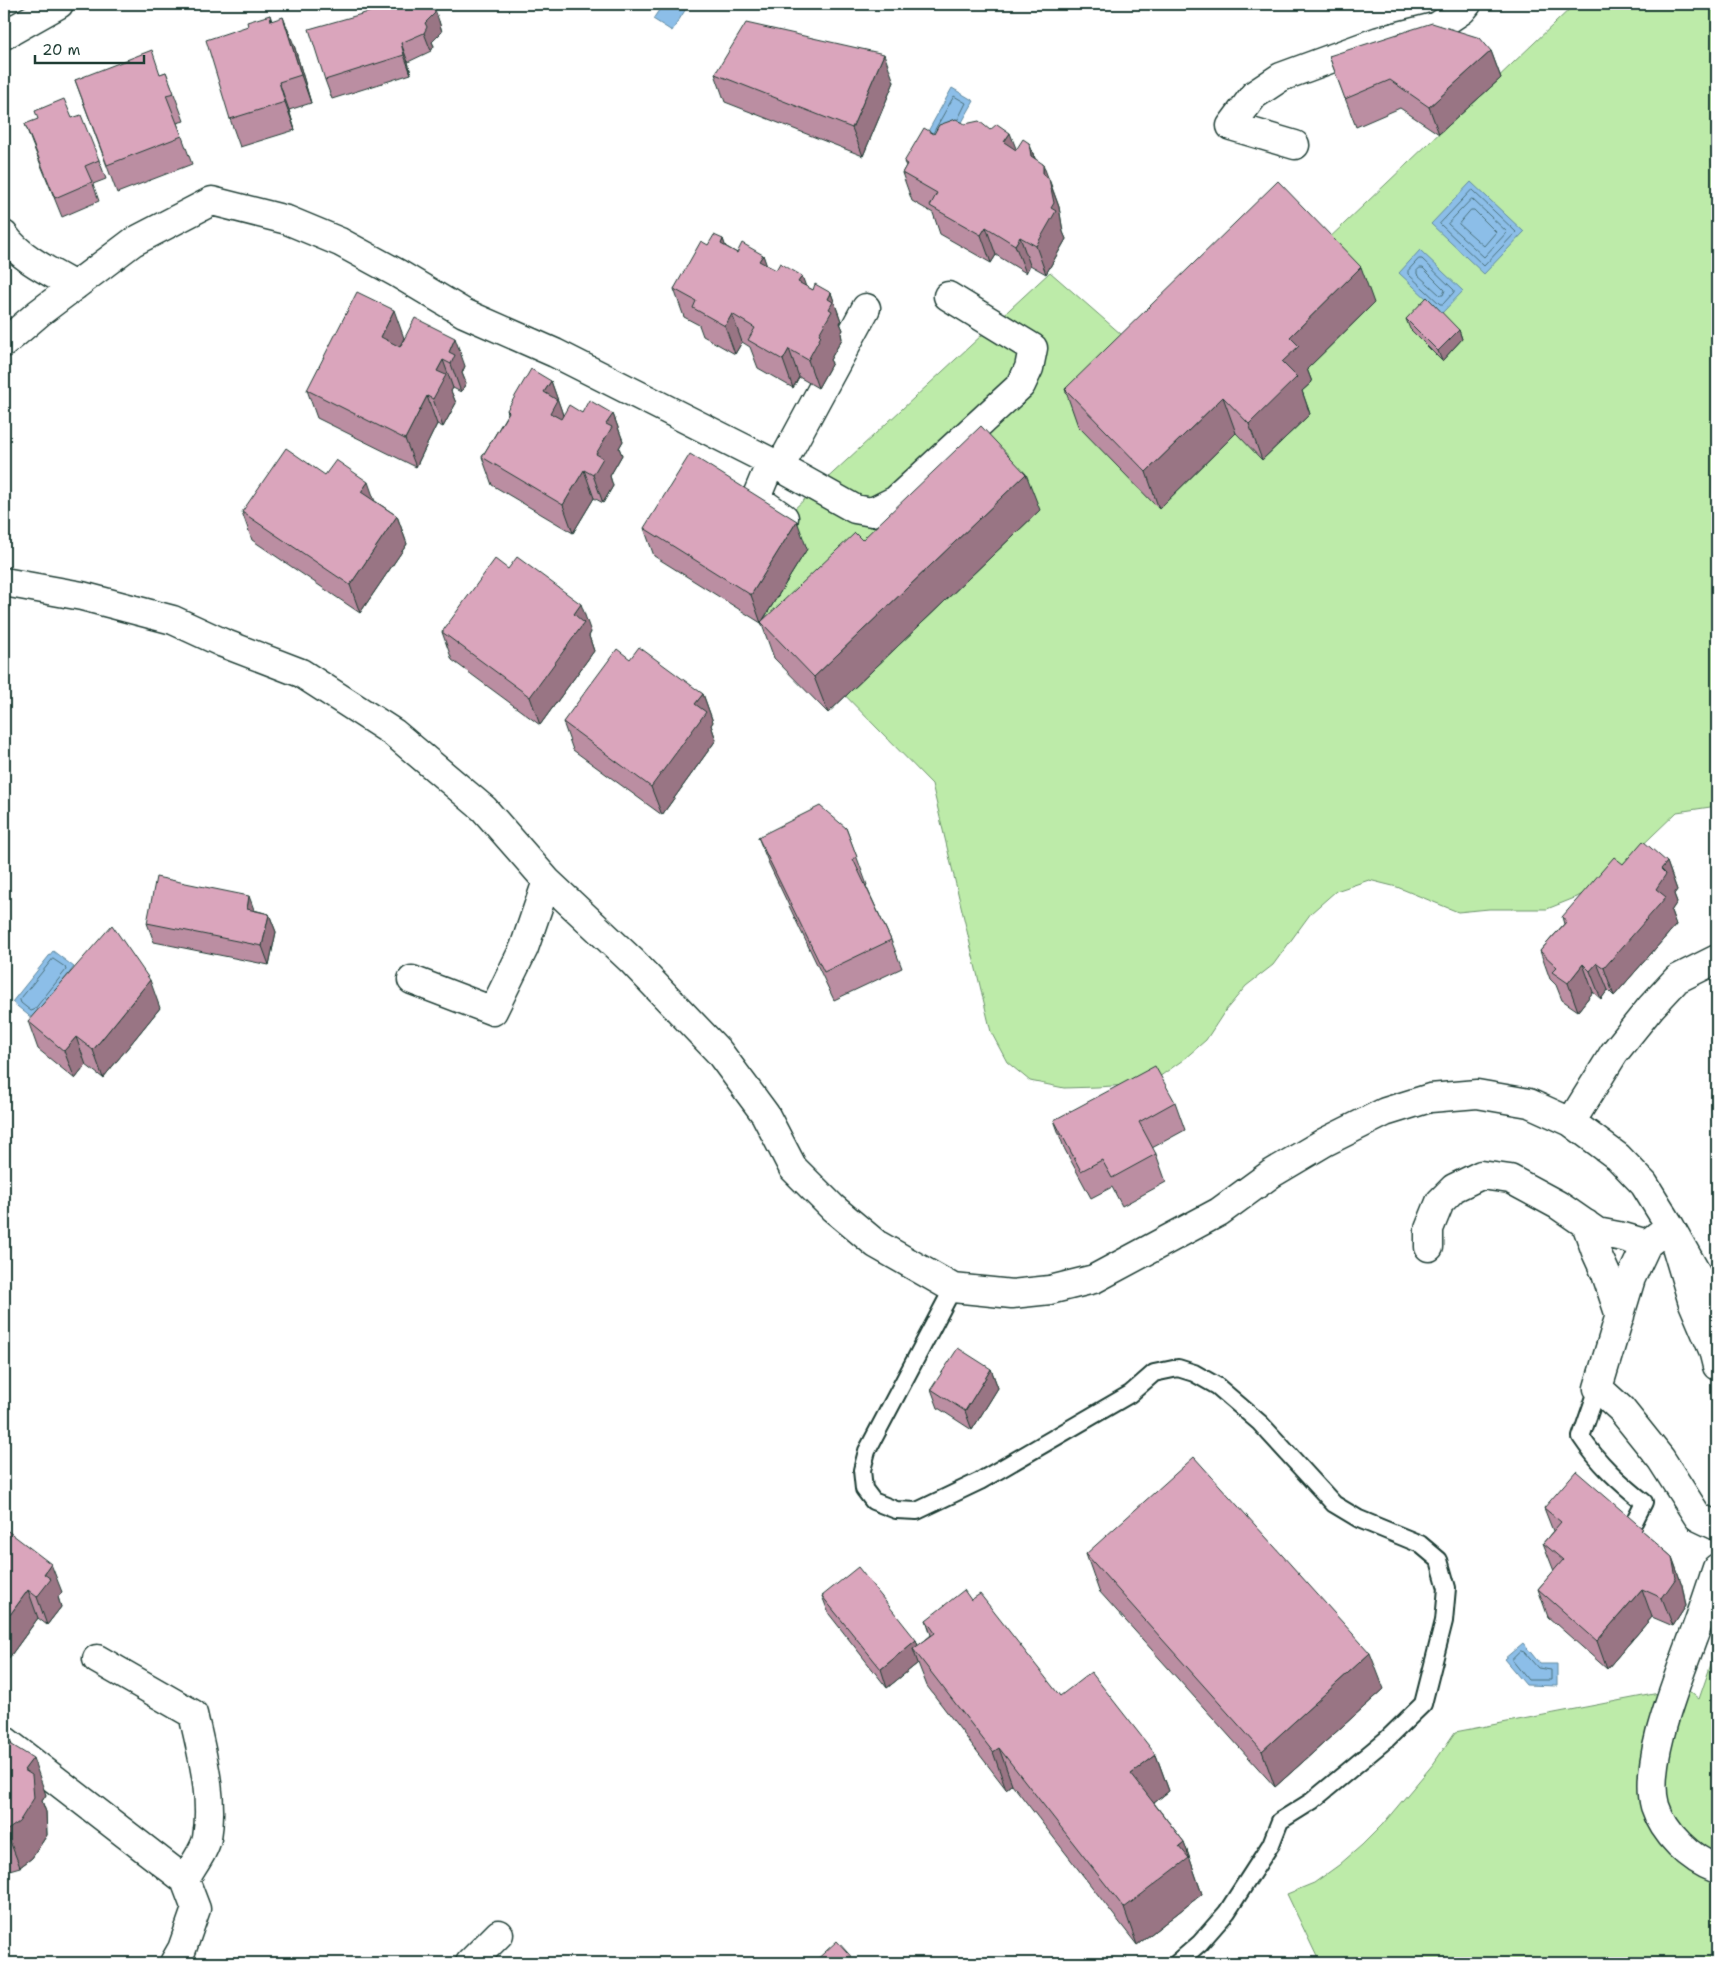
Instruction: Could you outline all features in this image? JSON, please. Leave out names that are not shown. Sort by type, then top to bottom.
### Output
[{"type":"street","points":[[4,35],[59,4]]},
{"type":"street","points":[[1295,145],[1231,126],[1254,95],[1281,77],[1379,41],[1438,26],[1468,4]]},
{"type":"street","points":[[4,343],[39,312],[133,242],[212,201],[288,220],[340,242],[464,313],[555,353],[776,464],[855,509],[872,512],[896,500],[1021,386],[1029,368],[1033,348],[948,296]]},
{"type":"street","points":[[4,235],[10,244],[43,268],[75,286]]},
{"type":"street","points":[[791,523],[756,498],[866,308]]},
{"type":"street","points":[[4,582],[82,596],[173,620],[223,643],[301,673],[394,733],[484,809],[546,881],[632,961],[718,1052],[764,1114],[793,1168],[833,1208],[876,1244],[953,1288],[1012,1294],[1050,1290],[1094,1279],[1218,1212],[1271,1174],[1325,1142],[1386,1112],[1430,1098],[1477,1094],[1529,1103],[1571,1122],[1618,1157],[1644,1184],[1707,1292],[1717,1298]]},
{"type":"street","points":[[412,980],[493,1011],[524,948],[546,881]]},
{"type":"street","points":[[1571,1122],[1614,1053],[1651,1006],[1677,979],[1717,959]]},
{"type":"street","points":[[1429,1247],[1429,1229],[1440,1202],[1454,1188],[1481,1176],[1510,1179],[1550,1200],[1597,1232],[1623,1236],[1647,1244]]},
{"type":"street","points":[[1586,1224],[1620,1316]]},
{"type":"street","points":[[1670,1226],[1647,1244],[1631,1278],[1608,1348],[1598,1388],[1621,1409],[1661,1459],[1698,1517],[1717,1526]]},
{"type":"street","points":[[1670,1226],[1692,1304],[1713,1350],[1717,1366]]},
{"type":"street","points":[[1717,1568],[1666,1713],[1653,1769],[1655,1805],[1666,1830],[1688,1851],[1717,1869]]},
{"type":"street","points":[[97,1658],[193,1714],[205,1764],[208,1825],[207,1840],[186,1880]]},
{"type":"street","points":[[4,1740],[186,1880],[196,1908],[182,1950],[174,1963]]},
{"type":"street","points":[[470,1963],[499,1934]]},
{"type":"lane","points":[[953,1288],[867,1451],[862,1470],[864,1489],[873,1501],[896,1510],[917,1511],[980,1481],[1122,1399],[1154,1373],[1178,1368],[1194,1373],[1217,1386],[1260,1423],[1334,1504],[1359,1520],[1420,1544],[1439,1560],[1447,1588],[1444,1621],[1423,1704],[1387,1739],[1312,1801],[1280,1821],[1271,1844],[1227,1912],[1200,1943],[1177,1963]]},
{"type":"lane","points":[[1598,1388],[1581,1437],[1615,1480],[1644,1502],[1634,1522]]},
{"type":"green space","points":[[1575,4],[1717,4],[1717,806],[1677,812],[1605,881],[1577,897],[1547,909],[1489,909],[1458,912],[1397,887],[1369,880],[1336,891],[1311,913],[1273,965],[1246,986],[1225,1011],[1206,1040],[1159,1077],[1128,1085],[1097,1087],[1064,1088],[1030,1081],[1007,1062],[991,1032],[932,784],[725,573],[1050,272],[1177,383]]},
{"type":"green space","points":[[1717,1647],[1717,1963],[1320,1963],[1287,1894],[1314,1883],[1362,1845],[1382,1825],[1434,1763],[1455,1732],[1685,1688],[1699,1699]]},
{"type":"water","points":[[663,4],[689,4],[672,31],[653,19]]},
{"type":"water","points":[[952,88],[974,101],[948,147],[926,135]]},
{"type":"water","points":[[1471,182],[1524,232],[1484,274],[1431,224]]},
{"type":"water","points":[[1420,250],[1463,291],[1442,313],[1399,273]]},
{"type":"water","points":[[53,951],[74,967],[33,1019],[12,1002]]},
{"type":"water","points":[[1523,1643],[1540,1664],[1557,1664],[1557,1686],[1526,1685],[1504,1659]]},
{"type":"building","points":[[397,4],[433,4],[435,13],[425,23],[427,27],[424,33],[401,43],[404,55],[325,80],[309,29]]},
{"type":"building","points":[[270,15],[271,21],[283,17],[301,75],[279,82],[285,102],[230,119],[206,40],[248,26],[247,22]]},
{"type":"building","points":[[746,23],[884,54],[852,128],[715,74]]},
{"type":"building","points":[[1432,23],[1480,38],[1491,51],[1429,107],[1390,80],[1345,99],[1329,56]]},
{"type":"building","points":[[152,50],[160,74],[166,72],[174,93],[166,95],[182,136],[107,165],[75,80]]},
{"type":"building","points":[[64,99],[72,118],[81,115],[99,160],[85,166],[92,182],[55,198],[25,124],[38,119],[35,111]]},
{"type":"building","points":[[956,119],[965,124],[979,121],[990,130],[997,124],[1010,133],[1004,142],[1016,150],[1023,139],[1029,143],[1031,156],[1043,164],[1043,174],[1049,179],[1054,203],[1051,208],[1056,211],[1036,246],[1020,237],[1015,245],[986,227],[981,235],[930,206],[937,193],[902,173],[907,164],[904,162],[924,128],[934,134],[939,125]]},
{"type":"building","points":[[1278,181],[1361,267],[1290,337],[1299,346],[1282,362],[1297,377],[1249,424],[1223,397],[1146,472],[1065,389]]},
{"type":"building","points":[[714,235],[723,239],[721,244],[737,253],[742,243],[763,255],[759,261],[776,270],[780,263],[802,276],[798,282],[813,290],[815,284],[831,293],[828,299],[833,302],[829,309],[832,311],[819,334],[821,336],[808,360],[789,349],[783,360],[748,340],[755,328],[732,314],[725,326],[693,308],[696,301],[674,289],[701,241],[708,245]]},
{"type":"building","points":[[357,292],[394,310],[381,337],[400,347],[415,318],[455,338],[449,352],[455,355],[451,364],[443,360],[437,371],[446,375],[433,399],[427,396],[405,439],[307,390]]},
{"type":"building","points":[[1427,297],[1459,330],[1438,351],[1406,319]]},
{"type":"building","points":[[531,369],[551,381],[544,392],[557,400],[550,413],[561,419],[569,405],[582,413],[589,400],[613,414],[606,424],[612,427],[596,454],[603,458],[593,475],[584,470],[563,505],[482,457],[509,412],[507,410]]},
{"type":"building","points":[[981,426],[1026,474],[814,677],[761,622],[855,533],[862,540]]},
{"type":"building","points":[[286,448],[325,475],[336,460],[368,482],[361,492],[397,516],[350,585],[242,512]]},
{"type":"building","points":[[690,454],[797,521],[751,595],[644,528]]},
{"type":"building","points":[[517,557],[581,604],[574,614],[584,623],[530,697],[442,632],[495,559],[508,569]]},
{"type":"building","points":[[639,647],[703,694],[695,704],[706,712],[651,787],[563,722],[617,649],[630,659]]},
{"type":"building","points":[[820,806],[846,828],[857,857],[853,859],[891,940],[824,972],[758,837]]},
{"type":"building","points":[[1643,841],[1667,862],[1661,869],[1666,874],[1656,889],[1666,897],[1604,968],[1597,963],[1590,971],[1583,964],[1568,983],[1552,972],[1557,967],[1540,951],[1567,921],[1562,917],[1614,857],[1623,864]]},
{"type":"building","points":[[156,877],[249,896],[247,909],[269,914],[262,946],[147,923]]},
{"type":"building","points":[[112,925],[150,980],[93,1050],[76,1037],[64,1051],[28,1021]]},
{"type":"building","points":[[1155,1066],[1175,1102],[1139,1122],[1156,1154],[1112,1178],[1102,1160],[1081,1171],[1054,1120]]},
{"type":"building","points":[[958,1348],[991,1369],[965,1411],[931,1389]]},
{"type":"building","points":[[1194,1457],[1370,1653],[1262,1751],[1086,1554]]},
{"type":"building","points":[[1576,1471],[1643,1529],[1641,1530],[1672,1557],[1676,1578],[1662,1598],[1642,1589],[1597,1641],[1538,1589],[1563,1560],[1543,1543],[1561,1522],[1544,1508]]},
{"type":"building","points":[[4,1528],[51,1564],[44,1574],[51,1579],[37,1597],[28,1590],[4,1623]]},
{"type":"building","points":[[858,1567],[916,1640],[881,1669],[822,1596]]},
{"type":"building","points":[[964,1590],[971,1600],[980,1594],[1060,1696],[1091,1672],[1156,1755],[1131,1774],[1184,1842],[1179,1846],[1189,1858],[1124,1908],[999,1748],[993,1752],[913,1649],[935,1633],[926,1620]]},
{"type":"building","points":[[4,1740],[33,1758],[24,1770],[32,1775],[34,1798],[19,1822],[4,1832]]},
{"type":"building","points":[[837,1941],[857,1963],[813,1963]]}]
